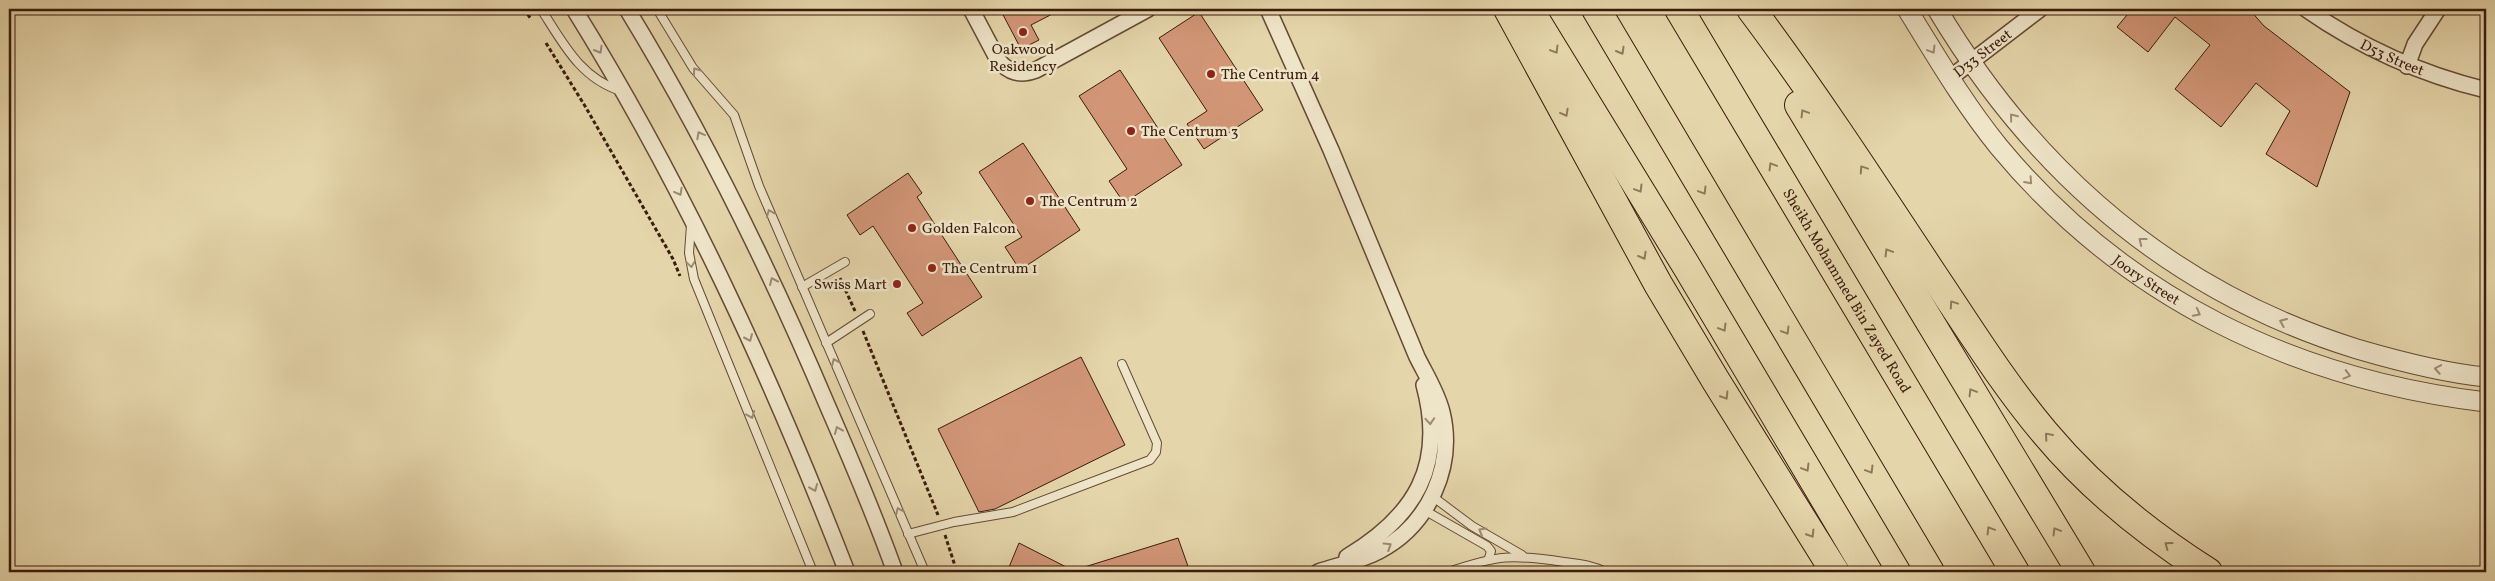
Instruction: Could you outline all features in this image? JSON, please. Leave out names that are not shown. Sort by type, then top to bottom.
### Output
[{"type":"highway","points":[[1508,9],[1658,284],[1835,572]]},
{"type":"highway","points":[[1529,9],[1687,267],[1868,572]]},
{"type":"highway","points":[[1596,9],[1930,572]]},
{"type":"highway","name":"Sheikh Mohammed Bin Zayed Road","points":[[1680,9],[2015,572]]},
{"type":"highway","points":[[1750,9],[1787,85],[2082,572]]},
{"type":"highway","points":[[1750,9],[1802,77],[1998,371],[2046,434],[2079,470],[2130,517],[2208,572]]},
{"type":"street","points":[[574,9],[624,92],[692,216],[775,396],[846,572]]},
{"type":"street","points":[[627,9],[693,122],[761,254],[837,427],[895,572]]},
{"type":"street","points":[[971,9],[998,60],[1004,67],[1019,74],[1036,70],[1148,9]]},
{"type":"street","points":[[1268,9],[1332,150],[1417,357],[1437,398],[1444,426],[1442,469],[1432,496],[1424,510],[1405,534],[1393,543],[1366,557],[1322,571]]},
{"type":"street","name":"Joory Street","points":[[1907,9],[1950,78],[1999,147],[2033,185],[2070,221],[2143,279],[2194,311],[2247,338],[2334,371],[2434,395],[2486,402]]},
{"type":"street","name":"Joory Street","points":[[1937,9],[1971,62],[2033,141],[2068,179],[2114,219],[2190,275],[2236,300],[2330,340],[2379,356],[2486,377]]},
{"type":"street","name":"D33 Street","points":[[1950,78],[2040,9]]},
{"type":"street","name":"D53 Street","points":[[2306,9],[2355,40],[2407,66],[2486,90]]},
{"type":"street","points":[[2407,66],[2415,44],[2438,9]]},
{"type":"street","points":[[1322,571],[1368,544],[1388,528],[1406,509],[1422,478],[1429,453],[1431,427],[1426,391],[1417,357]]},
{"type":"lane","points":[[541,9],[578,65],[599,82],[624,92]]},
{"type":"lane","points":[[657,9],[693,68],[734,115],[758,186],[925,572]]},
{"type":"lane","points":[[692,216],[689,253],[694,279],[813,572]]},
{"type":"lane","points":[[802,287],[845,262]]},
{"type":"lane","points":[[826,343],[870,314]]},
{"type":"lane","points":[[908,534],[942,525],[1013,512],[1150,460],[1156,452],[1157,442],[1122,364]]},
{"type":"lane","points":[[1432,496],[1472,526],[1524,556]]},
{"type":"lane","points":[[1424,510],[1487,546],[1491,552],[1489,558]]},
{"type":"lane","points":[[1448,572],[1489,558],[1524,556],[1587,565],[1605,572]]},
{"type":"path","points":[[524,9],[534,25]]},
{"type":"path","points":[[545,41],[586,106],[673,259],[680,278]]},
{"type":"path","points":[[835,268],[859,321],[942,525],[957,572]]},
{"type":"building","name":"Oakwood Residency","points":[[1000,9],[1062,9],[1031,25],[1039,40],[1021,49]]},
{"type":"building","points":[[2132,9],[2249,9],[2264,26],[2350,92],[2317,187],[2266,154],[2290,111],[2256,83],[2221,127],[2175,89],[2210,45],[2175,17],[2148,52],[2117,27]]},
{"type":"building","name":"The Centrum 4","points":[[1199,12],[1263,110],[1204,149],[1187,124],[1207,111],[1159,38]]},
{"type":"building","name":"The Centrum 3","points":[[1120,70],[1182,165],[1124,203],[1109,181],[1127,169],[1079,96]]},
{"type":"building","name":"The Centrum 2","points":[[1023,143],[1080,230],[1020,270],[1005,247],[1022,237],[979,172]]},
{"type":"building","name":"The Centrum 1","points":[[908,173],[922,193],[917,197],[982,297],[922,336],[907,313],[923,303],[873,226],[860,235],[847,215]]},
{"type":"building","points":[[1081,357],[1125,445],[995,509],[979,512],[938,429]]},
{"type":"building","points":[[1178,538],[1190,572],[1079,572],[1078,569]]},
{"type":"building","points":[[1019,543],[1076,572],[1007,572]]},
{"type":"place","name":"Oakwood Residency","points":[[1023,32]]},
{"type":"place","name":"The Centrum 4","points":[[1211,74]]},
{"type":"place","name":"The Centrum 3","points":[[1131,131]]},
{"type":"place","name":"The Centrum 2","points":[[1030,201]]},
{"type":"place","name":"Golden Falcon","points":[[912,228]]},
{"type":"place","name":"The Centrum 1","points":[[932,268]]},
{"type":"place","name":"Swiss Mart","points":[[897,284]]}]
